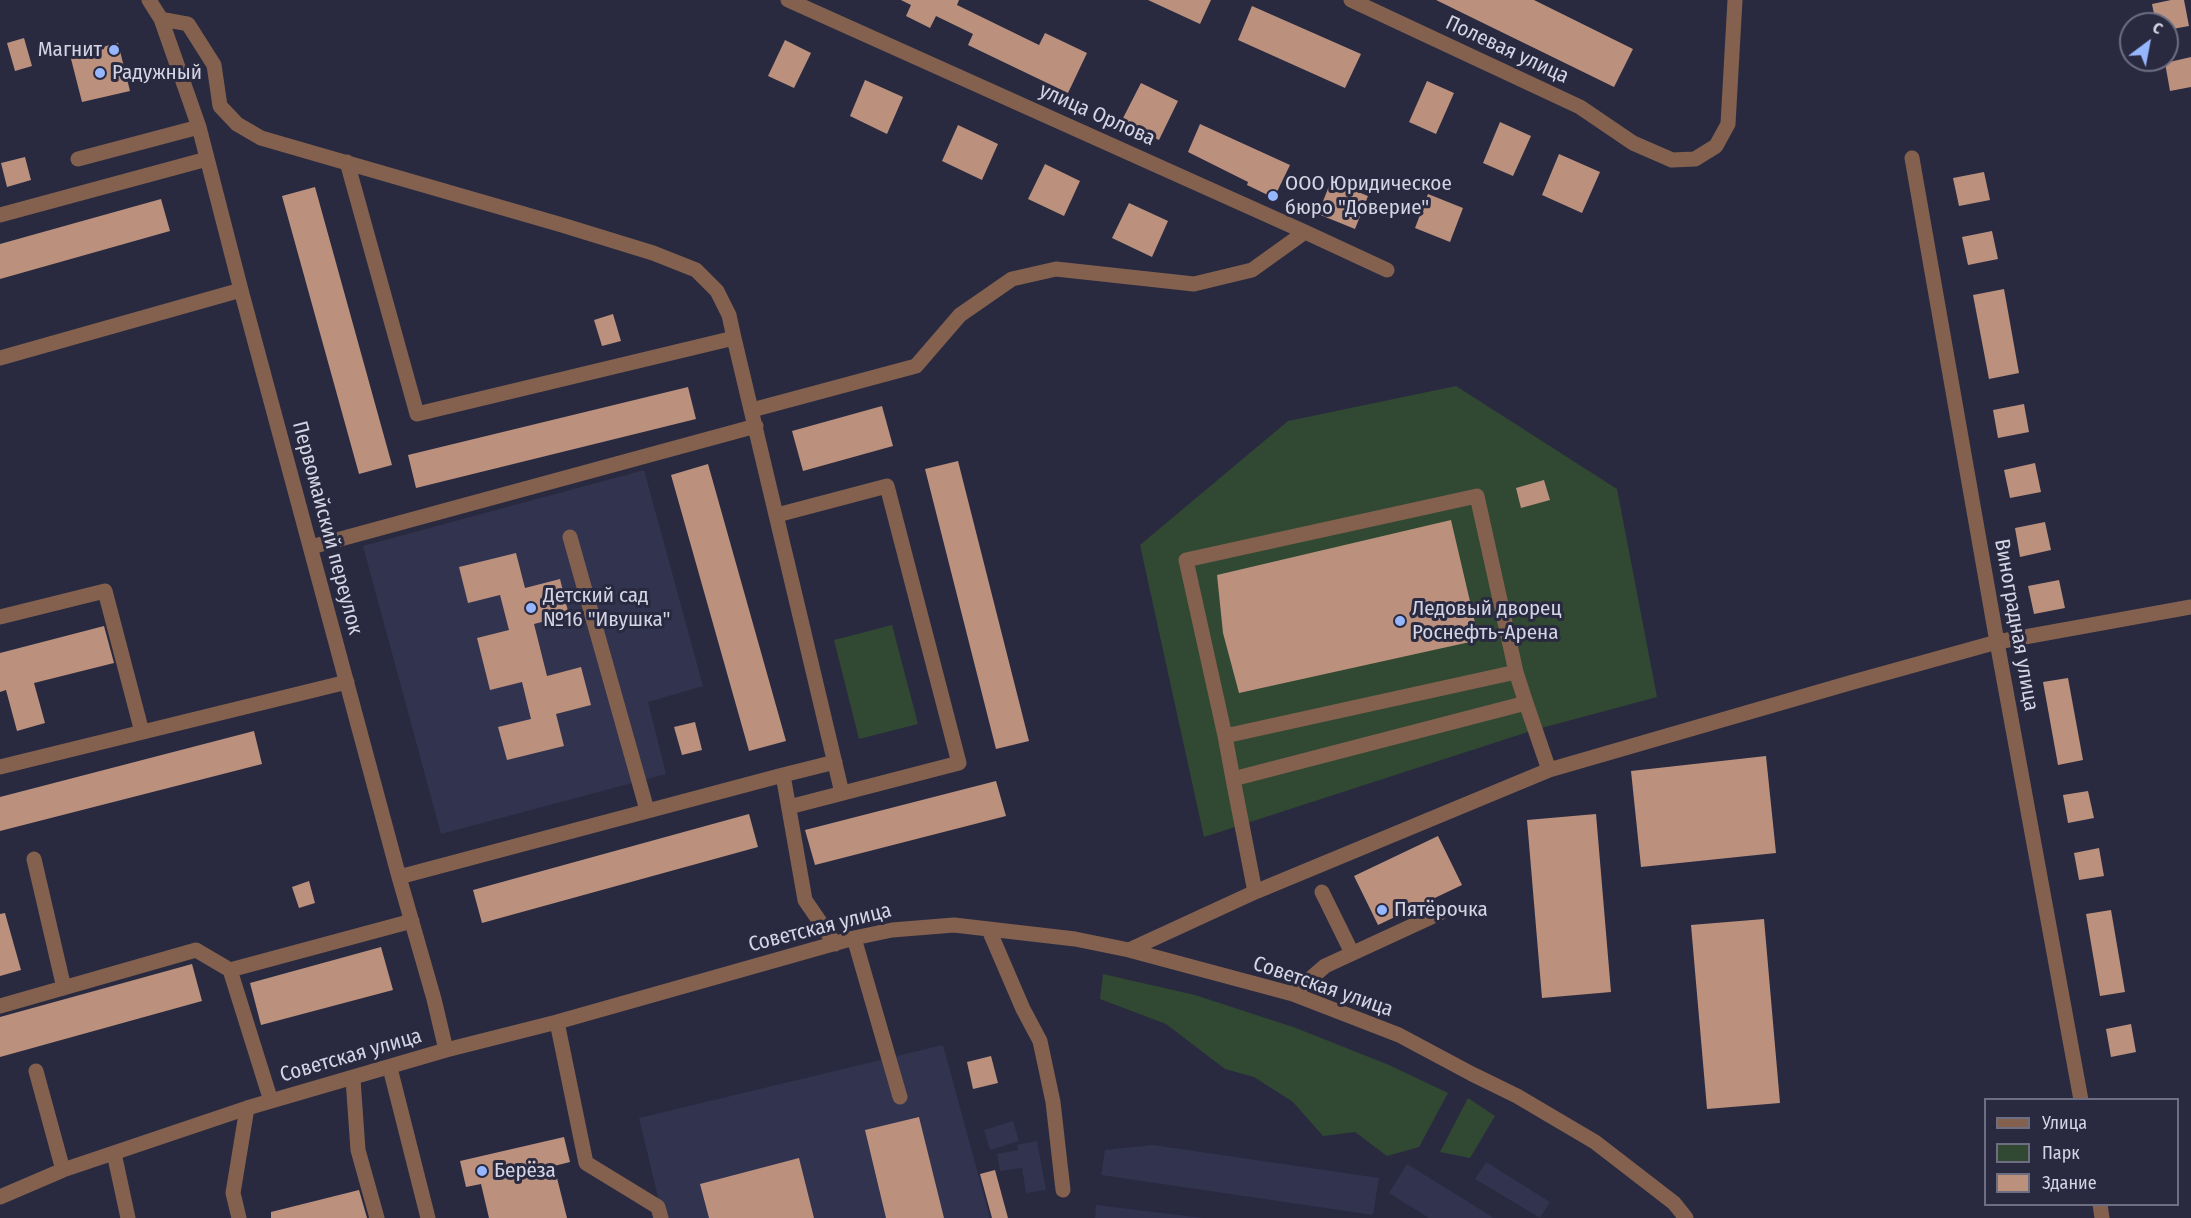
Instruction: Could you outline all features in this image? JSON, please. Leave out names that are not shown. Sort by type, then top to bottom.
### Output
[{"type":"street","name":"Первомайский переулок","points":[[149,0],[161,19],[199,127],[446,1050]]},
{"type":"street","name":"улица Орлова","points":[[788,0],[1387,270]]},
{"type":"street","name":"Полевая улица","points":[[1352,0],[1580,107],[1633,143],[1672,159],[1695,159],[1716,146],[1728,124],[1735,0]]},
{"type":"street","points":[[161,19],[188,24],[214,65],[220,106],[237,124],[261,138],[652,253],[696,270],[717,291],[729,315],[842,793]]},
{"type":"street","points":[[78,159],[199,127]]},
{"type":"street","name":"Виноградная улица","points":[[1912,158],[2081,1098]]},
{"type":"street","points":[[0,215],[207,159]]},
{"type":"street","points":[[347,162],[417,414],[734,338]]},
{"type":"street","points":[[752,410],[916,366],[960,315],[1012,279],[1056,269],[1194,284],[1252,270],[1305,232]]},
{"type":"street","points":[[0,358],[241,290]]},
{"type":"street","points":[[312,547],[756,426]]},
{"type":"street","points":[[777,515],[887,486],[959,763],[789,807]]},
{"type":"street","points":[[1255,892],[1225,736],[1186,560],[1477,496],[1516,672],[1549,770]]},
{"type":"street","points":[[570,537],[647,810]]},
{"type":"street","points":[[0,617],[105,591],[142,732]]},
{"type":"street","points":[[1129,950],[1255,892],[1549,770],[1997,642],[2191,607]]},
{"type":"street","points":[[1225,736],[1516,672]]},
{"type":"street","points":[[0,767],[346,682]]},
{"type":"street","points":[[1233,778],[1526,703]]},
{"type":"street","points":[[399,877],[835,762]]},
{"type":"street","points":[[783,775],[805,900],[835,944]]},
{"type":"street","points":[[34,859],[64,988]]},
{"type":"street","points":[[1323,892],[1352,953]]},
{"type":"street","points":[[1293,994],[1325,966],[1440,912]]},
{"type":"street","points":[[230,970],[412,921]]},
{"type":"street","name":"Советская улица","points":[[0,1197],[63,1170],[247,1108],[446,1050],[557,1022],[854,938],[892,930],[954,925],[1075,939],[1129,950],[1293,994],[1399,1035],[1517,1096],[1595,1142],[1674,1203],[1686,1218]]},
{"type":"street","points":[[989,930],[1023,1009],[1040,1041],[1053,1102],[1063,1190]]},
{"type":"street","points":[[854,938],[900,1096]]},
{"type":"street","points":[[0,1006],[196,950],[230,970],[271,1101]]},
{"type":"street","points":[[557,1022],[586,1163],[658,1207],[661,1218]]},
{"type":"street","points":[[390,1068],[428,1218]]},
{"type":"street","points":[[36,1071],[63,1170]]},
{"type":"street","points":[[353,1078],[358,1150],[377,1218]]},
{"type":"street","points":[[239,1218],[233,1193],[247,1108]]},
{"type":"street","points":[[114,1152],[128,1218]]},
{"type":"shaded area","name":"Детский сад №16 \"Ивушка\"","points":[[644,470],[703,686],[648,702],[666,774],[441,834],[363,546]]},
{"type":"shaded area","points":[[943,1045],[990,1218],[663,1218],[639,1118]]},
{"type":"shaded area","points":[[1013,1121],[1019,1141],[990,1150],[984,1130]]},
{"type":"shaded area","points":[[1037,1141],[1046,1190],[1026,1193],[1022,1168],[1000,1171],[997,1154],[1018,1150],[1017,1145]]},
{"type":"shaded area","points":[[1153,1145],[1379,1178],[1373,1215],[1101,1175],[1105,1150]]},
{"type":"shaded area","points":[[1486,1162],[1550,1202],[1540,1218],[1475,1179]]},
{"type":"shaded area","points":[[1407,1164],[1494,1218],[1429,1218],[1389,1193]]},
{"type":"shaded area","points":[[1096,1205],[1203,1218],[1095,1218]]},
{"type":"green space","name":"Ледовый дворец Роснефть-Арена","points":[[1456,386],[1617,489],[1657,697],[1534,730],[1204,837],[1140,545],[1288,421]]},
{"type":"green space","points":[[892,625],[918,724],[859,739],[834,640]]},
{"type":"green space","points":[[1103,974],[1195,995],[1296,1028],[1389,1065],[1448,1093],[1419,1147],[1387,1156],[1355,1132],[1323,1136],[1293,1102],[1254,1077],[1225,1069],[1166,1024],[1100,999]]},
{"type":"green space","points":[[1468,1098],[1495,1116],[1470,1158],[1440,1152]]},
{"type":"building","points":[[901,0],[959,0],[957,5],[1039,45],[1045,33],[1087,53],[1068,93],[968,45],[973,34],[936,16],[930,28],[906,16],[911,5]]},
{"type":"building","points":[[1148,0],[1211,0],[1200,24]]},
{"type":"building","points":[[1436,0],[1534,0],[1633,49],[1614,87]]},
{"type":"building","points":[[2184,0],[2189,26],[2179,28],[2179,12],[2154,12],[2152,4]]},
{"type":"building","points":[[1252,6],[1361,54],[1345,88],[1238,40]]},
{"type":"building","points":[[24,38],[32,66],[15,71],[7,43]]},
{"type":"building","points":[[785,40],[811,53],[794,88],[768,76]]},
{"type":"building","name":"Радужный","points":[[118,43],[130,91],[82,102],[70,55]]},
{"type":"building","points":[[2191,57],[2191,87],[2170,91],[2167,72],[2179,72],[2179,60]]},
{"type":"building","points":[[865,80],[903,97],[887,134],[850,116]]},
{"type":"building","points":[[1427,81],[1454,93],[1436,134],[1409,122]]},
{"type":"building","points":[[1141,83],[1178,101],[1159,140],[1121,122]]},
{"type":"building","points":[[1500,122],[1531,136],[1513,176],[1483,163]]},
{"type":"building","points":[[1200,124],[1290,165],[1274,198],[1247,185],[1248,182],[1188,152]]},
{"type":"building","points":[[958,125],[998,144],[982,180],[942,161]]},
{"type":"building","points":[[1559,154],[1600,172],[1582,213],[1542,195]]},
{"type":"building","points":[[25,157],[31,180],[7,187],[1,163]]},
{"type":"building","points":[[1045,164],[1080,181],[1064,216],[1028,199]]},
{"type":"building","points":[[1984,172],[1990,200],[1959,206],[1953,178]]},
{"type":"building","points":[[1331,181],[1368,196],[1355,229],[1318,214]]},
{"type":"building","points":[[315,187],[392,465],[359,474],[282,196]]},
{"type":"building","points":[[1428,194],[1463,208],[1450,242],[1415,228]]},
{"type":"building","points":[[161,199],[170,231],[0,279],[0,244]]},
{"type":"building","points":[[1129,203],[1168,221],[1152,257],[1112,238]]},
{"type":"building","points":[[1992,231],[1998,259],[1968,265],[1962,237]]},
{"type":"building","points":[[2004,289],[2019,373],[1989,379],[1973,295]]},
{"type":"building","points":[[613,314],[621,341],[602,346],[594,320]]},
{"type":"building","points":[[688,387],[696,419],[416,488],[408,455]]},
{"type":"building","points":[[2024,404],[2029,432],[1998,438],[1993,410]]},
{"type":"building","points":[[882,406],[893,446],[803,471],[792,431]]},
{"type":"building","points":[[958,461],[1029,741],[996,749],[925,469]]},
{"type":"building","points":[[2035,463],[2041,492],[2010,498],[2004,470]]},
{"type":"building","points":[[708,464],[786,741],[749,751],[671,475]]},
{"type":"building","points":[[1544,480],[1550,500],[1521,508],[1516,488]]},
{"type":"building","points":[[1451,520],[1479,640],[1239,693],[1223,633],[1217,575]]},
{"type":"building","points":[[2045,522],[2051,550],[2020,557],[2015,528]]},
{"type":"building","points":[[516,553],[525,588],[560,579],[569,615],[534,624],[547,676],[581,667],[591,705],[556,714],[564,746],[507,760],[498,727],[531,719],[522,682],[490,690],[477,638],[509,630],[500,595],[468,603],[459,567]]},
{"type":"building","points":[[2059,580],[2065,608],[2034,614],[2028,586]]},
{"type":"building","points":[[104,626],[114,663],[34,683],[45,723],[17,731],[6,690],[0,692],[0,653]]},
{"type":"building","points":[[2068,678],[2083,760],[2058,765],[2043,682]]},
{"type":"building","points":[[695,722],[702,750],[682,755],[674,727]]},
{"type":"building","points":[[254,731],[262,764],[0,831],[0,797]]},
{"type":"building","points":[[1766,756],[1776,853],[1641,867],[1631,771]]},
{"type":"building","points":[[996,781],[1006,816],[815,865],[805,830]]},
{"type":"building","points":[[2088,791],[2094,818],[2068,823],[2063,795]]},
{"type":"building","points":[[749,814],[758,847],[482,923],[473,890]]},
{"type":"building","points":[[1596,814],[1611,992],[1542,998],[1527,820]]},
{"type":"building","points":[[1438,836],[1462,885],[1378,925],[1354,876]]},
{"type":"building","points":[[2099,848],[2104,876],[2079,880],[2074,853]]},
{"type":"building","points":[[309,881],[315,903],[299,908],[292,887]]},
{"type":"building","points":[[2111,910],[2125,992],[2100,996],[2086,914]]},
{"type":"building","points":[[5,913],[21,970],[0,976],[0,914]]},
{"type":"building","points":[[1764,919],[1780,1103],[1707,1109],[1691,925]]},
{"type":"building","points":[[381,947],[393,990],[261,1025],[250,983]]},
{"type":"building","points":[[192,964],[202,1001],[0,1057],[0,1017]]},
{"type":"building","points":[[2131,1024],[2136,1052],[2111,1057],[2106,1029]]},
{"type":"building","points":[[991,1056],[998,1083],[973,1089],[967,1062]]},
{"type":"building","points":[[919,1117],[944,1218],[886,1218],[865,1130]]},
{"type":"building","points":[[564,1137],[570,1162],[554,1166],[567,1218],[489,1218],[481,1184],[466,1187],[460,1161]]},
{"type":"building","points":[[799,1158],[814,1218],[709,1218],[700,1184]]},
{"type":"building","points":[[995,1170],[1008,1218],[992,1218],[980,1174]]},
{"type":"building","points":[[359,1190],[367,1218],[271,1218],[271,1212]]},
{"type":"place","name":"Магнит","points":[[114,50]]},
{"type":"place","name":"Радужный","points":[[100,73]]},
{"type":"place","name":"ООО Юридическое бюро \"Доверие\"","points":[[1273,196]]},
{"type":"place","name":"Детский сад №16 \"Ивушка\"","points":[[531,608]]},
{"type":"place","name":"Ледовый дворец Роснефть-Арена","points":[[1400,621]]},
{"type":"place","name":"Пятёрочка","points":[[1382,910]]},
{"type":"place","name":"Берёза","points":[[482,1171]]}]
